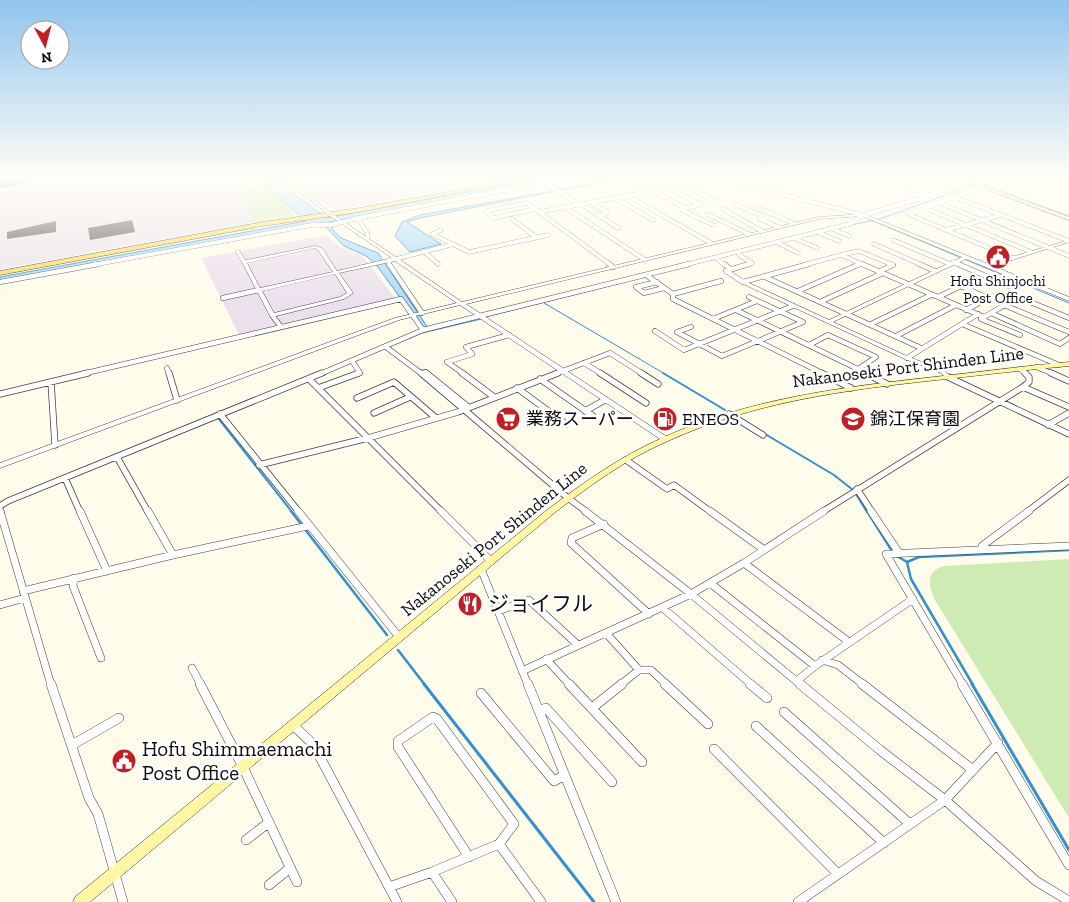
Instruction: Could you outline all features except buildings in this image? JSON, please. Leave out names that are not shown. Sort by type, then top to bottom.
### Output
[{"type":"main road","points":[[0,273],[294,220]]},
{"type":"main road","name":"Nakanoseki Port Shinden Line","points":[[80,902],[568,498],[626,460],[665,439],[729,414],[793,397],[851,388],[1064,364]]},
{"type":"street","points":[[338,220],[665,439]]},
{"type":"street","points":[[0,282],[312,225],[324,226],[350,220]]},
{"type":"street","points":[[359,220],[368,235],[367,239]]},
{"type":"street","points":[[513,220],[536,237]]},
{"type":"street","points":[[549,220],[613,267]]},
{"type":"street","points":[[585,220],[645,260]]},
{"type":"street","points":[[605,220],[618,228]]},
{"type":"street","points":[[670,220],[711,244]]},
{"type":"street","points":[[703,220],[713,225]]},
{"type":"street","points":[[720,220],[749,234]]},
{"type":"street","points":[[745,220],[747,221],[743,222],[762,231]]},
{"type":"street","points":[[762,220],[778,227]]},
{"type":"street","points":[[786,220],[793,223]]},
{"type":"street","points":[[0,466],[378,325],[808,220]]},
{"type":"street","points":[[0,506],[423,330],[850,224],[854,220]]},
{"type":"street","points":[[875,220],[1069,299]]},
{"type":"street","points":[[922,220],[1013,258]]},
{"type":"street","points":[[953,220],[1031,252]]},
{"type":"street","points":[[946,230],[984,220]]},
{"type":"street","points":[[984,220],[1069,256]]},
{"type":"street","points":[[1015,220],[1069,241]]},
{"type":"street","points":[[831,228],[849,236]]},
{"type":"street","points":[[441,230],[432,234],[469,252],[548,235]]},
{"type":"street","points":[[817,232],[839,242]]},
{"type":"street","points":[[794,238],[817,248]]},
{"type":"street","points":[[893,240],[1009,286],[1016,282]]},
{"type":"street","points":[[988,266],[1069,241]]},
{"type":"street","points":[[776,242],[798,253]]},
{"type":"street","points":[[223,298],[388,261],[454,244]]},
{"type":"street","points":[[874,244],[935,270]]},
{"type":"street","points":[[244,262],[315,247],[320,249],[350,292],[349,295],[272,314]]},
{"type":"street","points":[[424,251],[438,264]]},
{"type":"street","points":[[743,282],[859,251],[893,264],[822,301]]},
{"type":"street","points":[[238,252],[281,327]]},
{"type":"street","points":[[739,255],[752,264],[726,272],[743,282],[907,358],[943,372],[948,377],[1069,434]]},
{"type":"street","points":[[841,256],[984,317]]},
{"type":"street","points":[[828,322],[966,257]]},
{"type":"street","points":[[718,260],[731,269]]},
{"type":"street","points":[[388,261],[422,313]]},
{"type":"street","points":[[798,291],[860,264]]},
{"type":"street","points":[[961,273],[969,269]]},
{"type":"street","points":[[646,275],[673,294],[673,299],[851,388]]},
{"type":"street","points":[[765,277],[822,301],[921,348]]},
{"type":"street","points":[[987,284],[997,280]]},
{"type":"street","points":[[673,294],[721,281]]},
{"type":"street","points":[[656,282],[636,287],[644,293],[664,288]]},
{"type":"street","points":[[938,298],[968,283]]},
{"type":"street","points":[[961,286],[988,298]]},
{"type":"street","points":[[966,310],[994,294]]},
{"type":"street","points":[[871,324],[931,295]]},
{"type":"street","points":[[691,327],[677,332],[722,356],[803,322],[749,297]]},
{"type":"street","points":[[1020,335],[981,319],[1018,297],[1069,318]]},
{"type":"street","points":[[0,394],[401,299],[423,330]]},
{"type":"street","points":[[713,318],[757,301]]},
{"type":"street","points":[[896,336],[956,305]]},
{"type":"street","points":[[1004,305],[1069,332]]},
{"type":"street","points":[[655,331],[684,350],[793,306]]},
{"type":"street","points":[[736,310],[887,384]]},
{"type":"street","points":[[991,313],[1060,344],[1069,338]]},
{"type":"street","points":[[907,358],[978,314]]},
{"type":"street","points":[[962,324],[1064,364]]},
{"type":"street","points":[[494,397],[447,362],[472,354],[466,347],[510,335]]},
{"type":"street","points":[[809,345],[828,335],[876,357],[858,369]]},
{"type":"street","points":[[386,347],[465,408]]},
{"type":"street","points":[[259,465],[368,438],[436,418],[610,354],[658,384]]},
{"type":"street","points":[[318,388],[360,373],[352,361]]},
{"type":"street","points":[[584,363],[646,403]]},
{"type":"street","points":[[1036,367],[1069,381]]},
{"type":"street","points":[[168,368],[177,400]]},
{"type":"street","points":[[421,369],[568,498],[604,524],[798,680],[880,750],[945,800],[1036,881],[1069,901]]},
{"type":"street","points":[[522,671],[663,608],[744,563],[857,489],[1023,387],[1029,382],[1029,377],[1020,369]]},
{"type":"street","points":[[309,379],[491,561]]},
{"type":"street","points":[[540,379],[593,416]]},
{"type":"street","points":[[51,382],[55,445]]},
{"type":"street","points":[[357,398],[394,382],[436,418]]},
{"type":"street","points":[[1023,387],[1069,407]]},
{"type":"street","points":[[517,388],[566,424]]},
{"type":"street","points":[[374,413],[410,396]]},
{"type":"street","points":[[585,410],[605,400]]},
{"type":"street","points":[[1048,425],[1069,413]]},
{"type":"street","points":[[220,414],[259,465],[399,637]]},
{"type":"street","points":[[729,414],[763,435]]},
{"type":"street","points":[[117,456],[173,555]]},
{"type":"street","points":[[626,460],[667,489],[674,485],[763,549]]},
{"type":"street","points":[[65,478],[107,571]]},
{"type":"street","points":[[982,549],[982,546],[1069,480]]},
{"type":"street","points":[[857,489],[899,553]]},
{"type":"street","points":[[0,510],[24,594],[89,798],[98,814],[123,902]]},
{"type":"street","points":[[604,524],[572,538],[571,543],[649,614]]},
{"type":"street","points":[[0,606],[24,594],[74,578],[308,526]]},
{"type":"street","points":[[1069,546],[886,554],[1069,864]]},
{"type":"street","points":[[744,563],[849,642]]},
{"type":"street","points":[[481,570],[616,902]]},
{"type":"street","points":[[74,578],[73,586],[101,658]]},
{"type":"street","points":[[710,583],[815,666]]},
{"type":"street","points":[[798,680],[822,660],[913,599]]},
{"type":"street","points":[[498,611],[529,600],[578,645]]},
{"type":"street","points":[[663,608],[766,698]]},
{"type":"street","points":[[606,633],[639,670]]},
{"type":"street","points":[[546,659],[642,762]]},
{"type":"street","points":[[822,660],[838,665],[973,770]]},
{"type":"street","points":[[192,668],[243,767],[297,882]]},
{"type":"street","points":[[592,708],[639,670],[651,670],[708,724]]},
{"type":"street","points":[[481,693],[554,781],[565,775]]},
{"type":"street","points":[[539,711],[546,708],[612,782]]},
{"type":"street","points":[[784,712],[910,824]]},
{"type":"street","points":[[389,887],[432,872],[499,844],[514,824],[437,719],[433,717],[398,741],[398,747],[469,856]]},
{"type":"street","points":[[72,745],[119,718]]},
{"type":"street","points":[[293,725],[313,744],[398,902]]},
{"type":"street","points":[[756,726],[884,842]]},
{"type":"street","points":[[798,902],[945,800],[998,743]]},
{"type":"street","points":[[714,749],[838,874]]},
{"type":"street","points":[[246,840],[268,823]]},
{"type":"street","points":[[499,844],[541,902]]},
{"type":"street","points":[[269,885],[290,868]]},
{"type":"street","points":[[432,872],[452,902]]},
{"type":"shaded area","points":[[0,220],[255,220],[256,222],[0,269]]},
{"type":"shaded area","points":[[326,235],[340,247],[363,257],[396,299],[240,337],[201,258]]},
{"type":"green space","points":[[1069,559],[1069,818],[935,600],[930,578],[934,571],[945,566]]},
{"type":"water","points":[[339,220],[329,222],[333,230],[341,238],[378,253],[428,328],[423,329],[377,266],[366,256],[344,246],[322,223],[0,283],[0,277],[306,221]]},
{"type":"water","points":[[413,220],[407,222],[441,244],[410,252],[395,236],[402,222]]},
{"type":"waterway","points":[[851,225],[872,221]]},
{"type":"waterway","points":[[872,221],[1069,303]]},
{"type":"waterway","points":[[485,317],[621,283]]},
{"type":"waterway","points":[[544,303],[665,374]]},
{"type":"waterway","points":[[324,374],[422,333],[481,319]]},
{"type":"waterway","points":[[323,375],[327,373]]},
{"type":"waterway","points":[[663,373],[725,410]]},
{"type":"waterway","points":[[218,418],[292,512]]},
{"type":"waterway","points":[[765,434],[834,475],[853,490]]},
{"type":"waterway","points":[[856,494],[867,512]]},
{"type":"waterway","points":[[291,511],[301,524]]},
{"type":"waterway","points":[[867,511],[892,551]]},
{"type":"waterway","points":[[304,528],[387,635]]},
{"type":"waterway","points":[[907,562],[919,557],[1069,550]]},
{"type":"waterway","points":[[895,555],[907,562]]},
{"type":"waterway","points":[[907,562],[911,579],[973,685]]},
{"type":"waterway","points":[[398,650],[425,685]]},
{"type":"waterway","points":[[424,684],[594,902]]},
{"type":"waterway","points":[[972,684],[1069,850]]},
{"type":"place","name":"Hofu Shinjochi Post Office","points":[[998,257]]},
{"type":"place","name":"業務スーパー","points":[[508,419]]},
{"type":"place","name":"ENEOS","points":[[665,419]]},
{"type":"place","name":"錦江保育園","points":[[853,419]]},
{"type":"place","name":"ジョイフル","points":[[470,604]]},
{"type":"place","name":"Hofu Shimmaemachi Post Office","points":[[124,761]]}]
